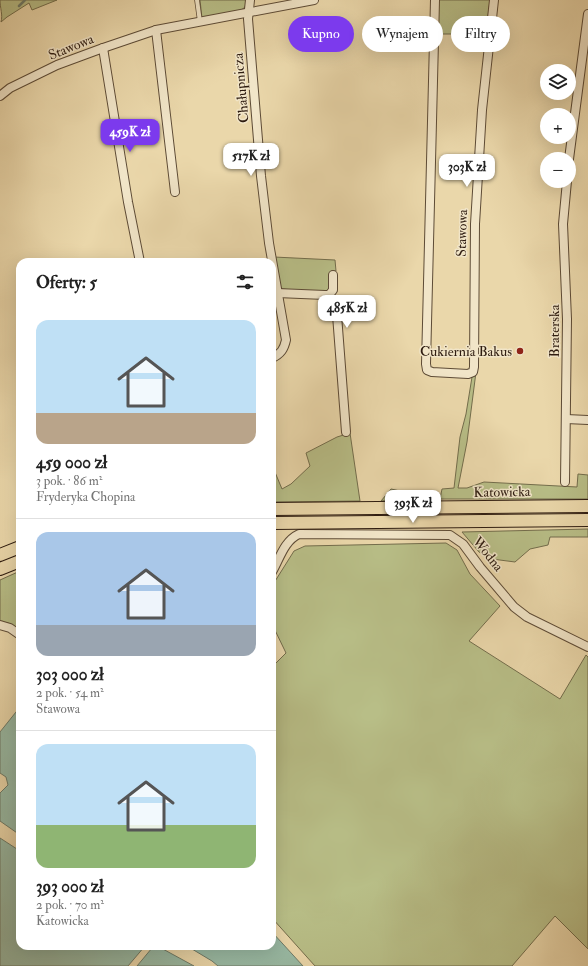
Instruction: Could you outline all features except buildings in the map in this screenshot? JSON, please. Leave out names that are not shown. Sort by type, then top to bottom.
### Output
[{"type":"main road","name":"Katowicka","points":[[276,510],[588,506]]},
{"type":"main road","name":"Katowicka","points":[[276,523],[588,520]]},
{"type":"main road","points":[[0,555],[16,549]]},
{"type":"main road","points":[[0,569],[16,563]]},
{"type":"street","name":"Chałupnicza","points":[[250,0],[248,19],[261,176],[272,258]]},
{"type":"street","name":"Stawowa","points":[[0,96],[10,88],[57,65],[156,30],[314,0]]},
{"type":"street","name":"Stawowa","points":[[435,0],[426,364],[427,370],[432,372],[468,374],[473,372],[474,367],[475,224],[482,110],[494,0]]},
{"type":"street","points":[[570,152],[588,14]]},
{"type":"street","points":[[156,30],[175,192]]},
{"type":"street","points":[[103,48],[128,202],[139,258]]},
{"type":"street","name":"Braterska","points":[[565,482],[567,319],[563,224],[566,188]]},
{"type":"street","points":[[333,275],[333,290],[337,315],[346,432]]},
{"type":"street","name":"Chałupnicza","points":[[276,282],[286,340],[284,349],[276,356]]},
{"type":"street","points":[[325,296],[329,295],[333,290]]},
{"type":"street","points":[[278,293],[325,296],[334,302]]},
{"type":"street","points":[[566,419],[588,420]]},
{"type":"street","name":"Wodna","points":[[276,564],[286,544],[299,534],[450,535],[463,544],[480,567],[514,607],[528,617],[588,647]]},
{"type":"street","points":[[0,625],[10,628],[16,632]]},
{"type":"lane","points":[[197,0],[200,22]]},
{"type":"green space","points":[[0,0],[57,0],[32,10],[29,3],[1,22],[2,17]]},
{"type":"green space","points":[[200,0],[247,0],[245,7],[239,12],[202,18]]},
{"type":"green space","points":[[438,0],[490,0],[488,16],[451,16],[451,34],[443,34],[443,16],[438,16]]},
{"type":"green space","points":[[274,257],[335,260],[336,271],[331,272],[330,290],[324,293],[282,289],[278,283],[276,258]]},
{"type":"green space","points":[[476,372],[467,442],[458,488],[467,488],[484,482],[577,487],[578,474],[588,475],[588,499],[440,499],[442,489],[454,488],[460,437],[466,414],[472,377]]},
{"type":"green space","points":[[350,433],[360,501],[276,502],[276,475],[282,489],[291,484],[310,466],[306,453],[337,437]]},
{"type":"green space","points":[[391,489],[400,491],[405,500],[381,501]]},
{"type":"green space","points":[[588,529],[588,537],[550,537],[548,545],[530,549],[515,562],[492,559],[479,552],[462,532]]},
{"type":"green space","points":[[446,543],[457,550],[470,574],[500,606],[469,641],[560,699],[586,655],[588,657],[588,949],[555,916],[512,966],[315,966],[276,922],[276,663],[286,653],[276,632],[276,580],[294,551],[305,546]]},
{"type":"green space","points":[[16,573],[16,628],[8,623],[0,622],[0,580]]},
{"type":"shaded area","points":[[16,712],[16,832],[0,821],[0,793],[8,785],[6,777],[0,773],[0,732]]},
{"type":"shaded area","points":[[0,838],[16,848],[16,950],[142,950],[128,966],[0,966]]},
{"type":"shaded area","points":[[276,936],[303,966],[218,966],[194,950],[276,950]]},
{"type":"shaded area","points":[[150,950],[165,950],[194,966],[137,966]]},
{"type":"waterway","points":[[19,6],[25,0]]},
{"type":"place","name":"Cukiernia Bakus","points":[[520,351]]}]
